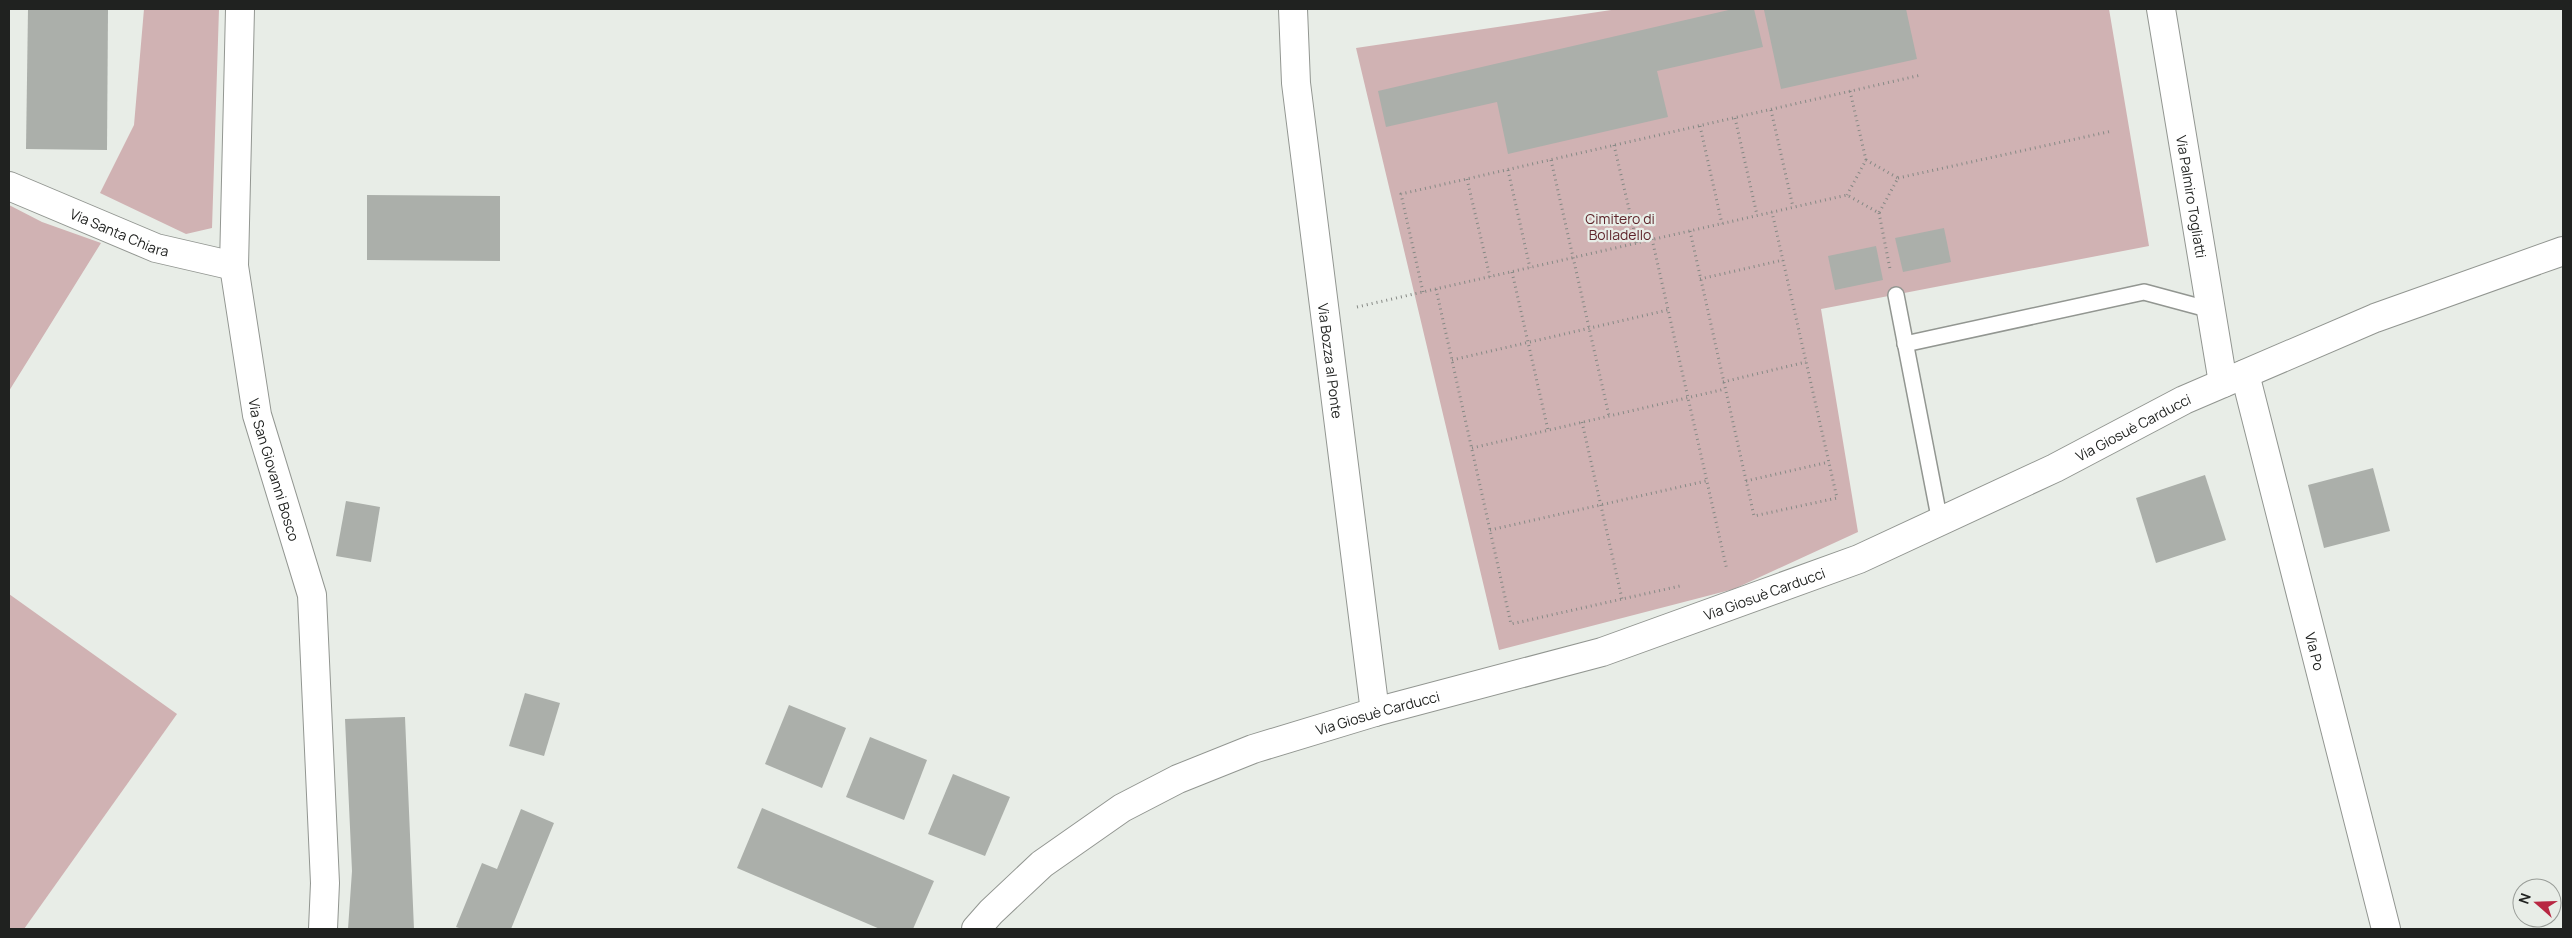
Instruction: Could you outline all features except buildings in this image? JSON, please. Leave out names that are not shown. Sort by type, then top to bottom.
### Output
[{"type":"street","name":"Via San Giovanni Bosco","points":[[240,9],[234,266],[257,415],[312,595],[325,883],[323,929]]},
{"type":"street","name":"Via Bozza al Ponte","points":[[1293,9],[1296,83],[1375,712]]},
{"type":"street","name":"Via Palmiro Togliatti","points":[[2161,9],[2211,310],[2234,379]]},
{"type":"street","name":"Via Santa Chiara","points":[[9,186],[156,248],[234,266]]},
{"type":"street","name":"Via Giosuè Carducci","points":[[976,929],[990,912],[1042,864],[1122,808],[1178,779],[1253,749],[1375,712],[1602,652],[1859,559],[2055,468],[2184,400],[2375,318],[2563,251]]},
{"type":"street","name":"Via Po","points":[[2234,379],[2386,929]]},
{"type":"lane","points":[[1905,344],[2144,292],[2211,310]]},
{"type":"lane","points":[[1896,295],[1940,522]]},
{"type":"path","points":[[1423,292],[1401,194],[1921,75]]},
{"type":"path","points":[[1847,195],[1866,160],[1850,91]]},
{"type":"path","points":[[1771,110],[1794,207]]},
{"type":"path","points":[[1735,118],[1757,215]]},
{"type":"path","points":[[1700,126],[1722,224]]},
{"type":"path","points":[[1866,160],[1898,178],[2112,131]]},
{"type":"path","points":[[1614,145],[1637,243]]},
{"type":"path","points":[[1551,160],[1609,416]]},
{"type":"path","points":[[1508,170],[1530,268]]},
{"type":"path","points":[[1896,295],[1879,213],[1898,178]]},
{"type":"path","points":[[1467,179],[1490,277]]},
{"type":"path","points":[[1325,315],[1847,195],[1879,213]]},
{"type":"path","points":[[1690,231],[1754,516],[1837,498],[1772,212]]},
{"type":"path","points":[[1652,239],[1728,575]]},
{"type":"path","points":[[1700,279],[1783,260]]},
{"type":"path","points":[[1512,272],[1548,430]]},
{"type":"path","points":[[1436,289],[1511,624],[1690,584]]},
{"type":"path","points":[[1452,360],[1668,310]]},
{"type":"path","points":[[1723,382],[1806,362]]},
{"type":"path","points":[[1472,448],[1725,389]]},
{"type":"path","points":[[1582,422],[1622,599]]},
{"type":"path","points":[[1746,482],[1829,462]]},
{"type":"path","points":[[1490,530],[1706,481]]},
{"type":"green space","points":[[144,9],[219,9],[212,228],[186,234],[100,193],[134,125]]},
{"type":"green space","name":"Cimitero di Bolladello","points":[[1618,9],[2109,9],[2149,246],[1821,309],[1858,532],[1734,589],[1499,650],[1356,48]]},
{"type":"green space","points":[[9,205],[42,222],[101,243],[9,391]]},
{"type":"green space","points":[[9,594],[177,714],[24,929],[9,929]]}]
